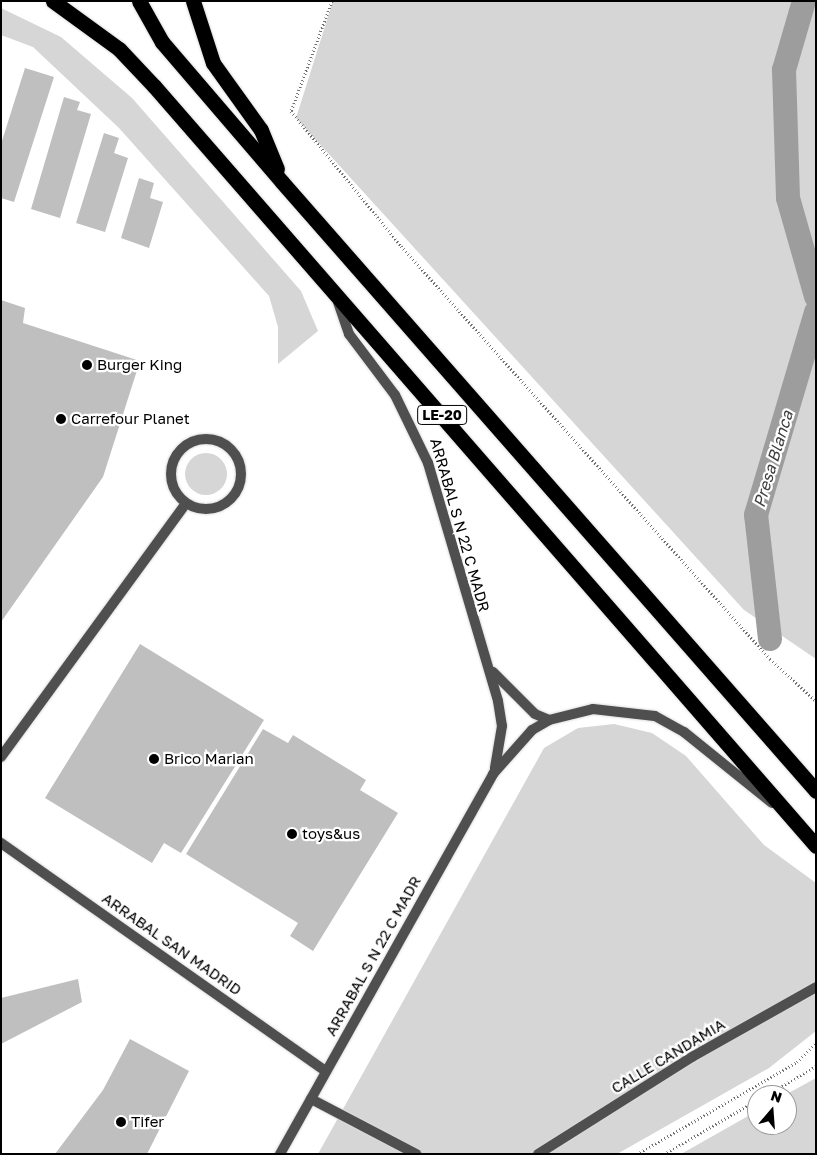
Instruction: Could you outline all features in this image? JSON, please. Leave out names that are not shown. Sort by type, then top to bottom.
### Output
[{"type":"highway","name":"LE-20","points":[[53,1],[119,49],[334,291],[816,846]]},
{"type":"highway","name":"LE-20","points":[[139,1],[162,42],[282,182],[816,791]]},
{"type":"highway","points":[[193,1],[213,63],[261,130],[282,182]]},
{"type":"street","name":"ARRABAL S N 22 C MADR","points":[[334,291],[349,334],[416,431],[491,669],[502,726],[493,774]]},
{"type":"street","points":[[195,440],[212,440],[228,446],[241,466],[241,478],[231,500],[209,510],[186,503],[172,486],[172,463],[177,453],[195,440]]},
{"type":"street","points":[[1,757],[5,745],[186,503]]},
{"type":"street","name":"ARRABAL S N 22 C MADR","points":[[491,669],[513,695],[549,720]]},
{"type":"street","name":"ARRABAL S N 22 C MADR","points":[[280,1154],[493,774],[520,741],[549,720],[593,709],[655,716],[684,732],[792,820]]},
{"type":"street","name":"ARRABAL SAN MADRID","points":[[1,842],[326,1071]]},
{"type":"street","name":"CALLE CANDAMIA","points":[[538,1154],[692,1057],[816,987]]},
{"type":"street","points":[[311,1099],[416,1154]]},
{"type":"path","points":[[332,1],[291,111],[407,254],[770,659],[816,701]]},
{"type":"path","points":[[637,1154],[789,1067],[816,1043]]},
{"type":"path","points":[[783,1085],[816,1066]]},
{"type":"path","points":[[664,1154],[747,1106]]},
{"type":"shaded area","points":[[333,1],[816,1],[816,659],[744,610],[296,118]]},
{"type":"shaded area","points":[[1,8],[61,37],[132,98],[301,291],[318,331],[278,364],[278,327],[269,296],[119,128],[33,47],[1,35]]},
{"type":"shaded area","points":[[210,453],[218,456],[224,462],[227,474],[224,486],[218,492],[202,495],[194,492],[188,486],[185,470],[188,462],[194,456]]},
{"type":"shaded area","points":[[614,724],[652,733],[686,756],[764,845],[816,883],[816,1031],[769,1068],[617,1154],[318,1154],[544,748],[578,728]]},
{"type":"shaded area","points":[[816,1078],[816,1154],[681,1154],[747,1117],[747,1135],[797,1135],[797,1088]]},
{"type":"building","points":[[25,68],[54,77],[14,202],[1,198],[1,144]]},
{"type":"building","points":[[64,97],[80,102],[77,110],[91,114],[60,218],[31,209]]},
{"type":"building","points":[[104,133],[119,138],[114,153],[128,158],[105,232],[76,223]]},
{"type":"building","points":[[139,178],[154,183],[150,198],[163,202],[149,248],[121,238]]},
{"type":"building","name":"Carrefour Planet","points":[[1,300],[25,308],[23,323],[140,361],[103,477],[1,622]]},
{"type":"building","name":"Brico Marian","points":[[140,644],[264,720],[181,853],[164,843],[152,863],[45,798]]},
{"type":"building","name":"toys&us","points":[[263,729],[288,743],[293,735],[366,780],[360,790],[398,813],[313,951],[290,936],[298,923],[186,854]]},
{"type":"building","points":[[78,979],[82,1002],[1,1044],[1,998]]},
{"type":"building","name":"Tifer","points":[[130,1039],[189,1071],[147,1154],[55,1154],[103,1090]]},
{"type":"waterway","name":"Presa Blanca","points":[[804,1],[784,70],[788,198],[816,296]]},
{"type":"waterway","name":"Presa Blanca","points":[[770,639],[756,515],[816,312]]},
{"type":"place","name":"Burger King","points":[[87,365]]},
{"type":"place","name":"Carrefour Planet","points":[[61,419]]},
{"type":"place","name":"Brico Marian","points":[[154,759]]},
{"type":"place","name":"toys&us","points":[[292,834]]},
{"type":"place","name":"Tifer","points":[[121,1122]]}]
